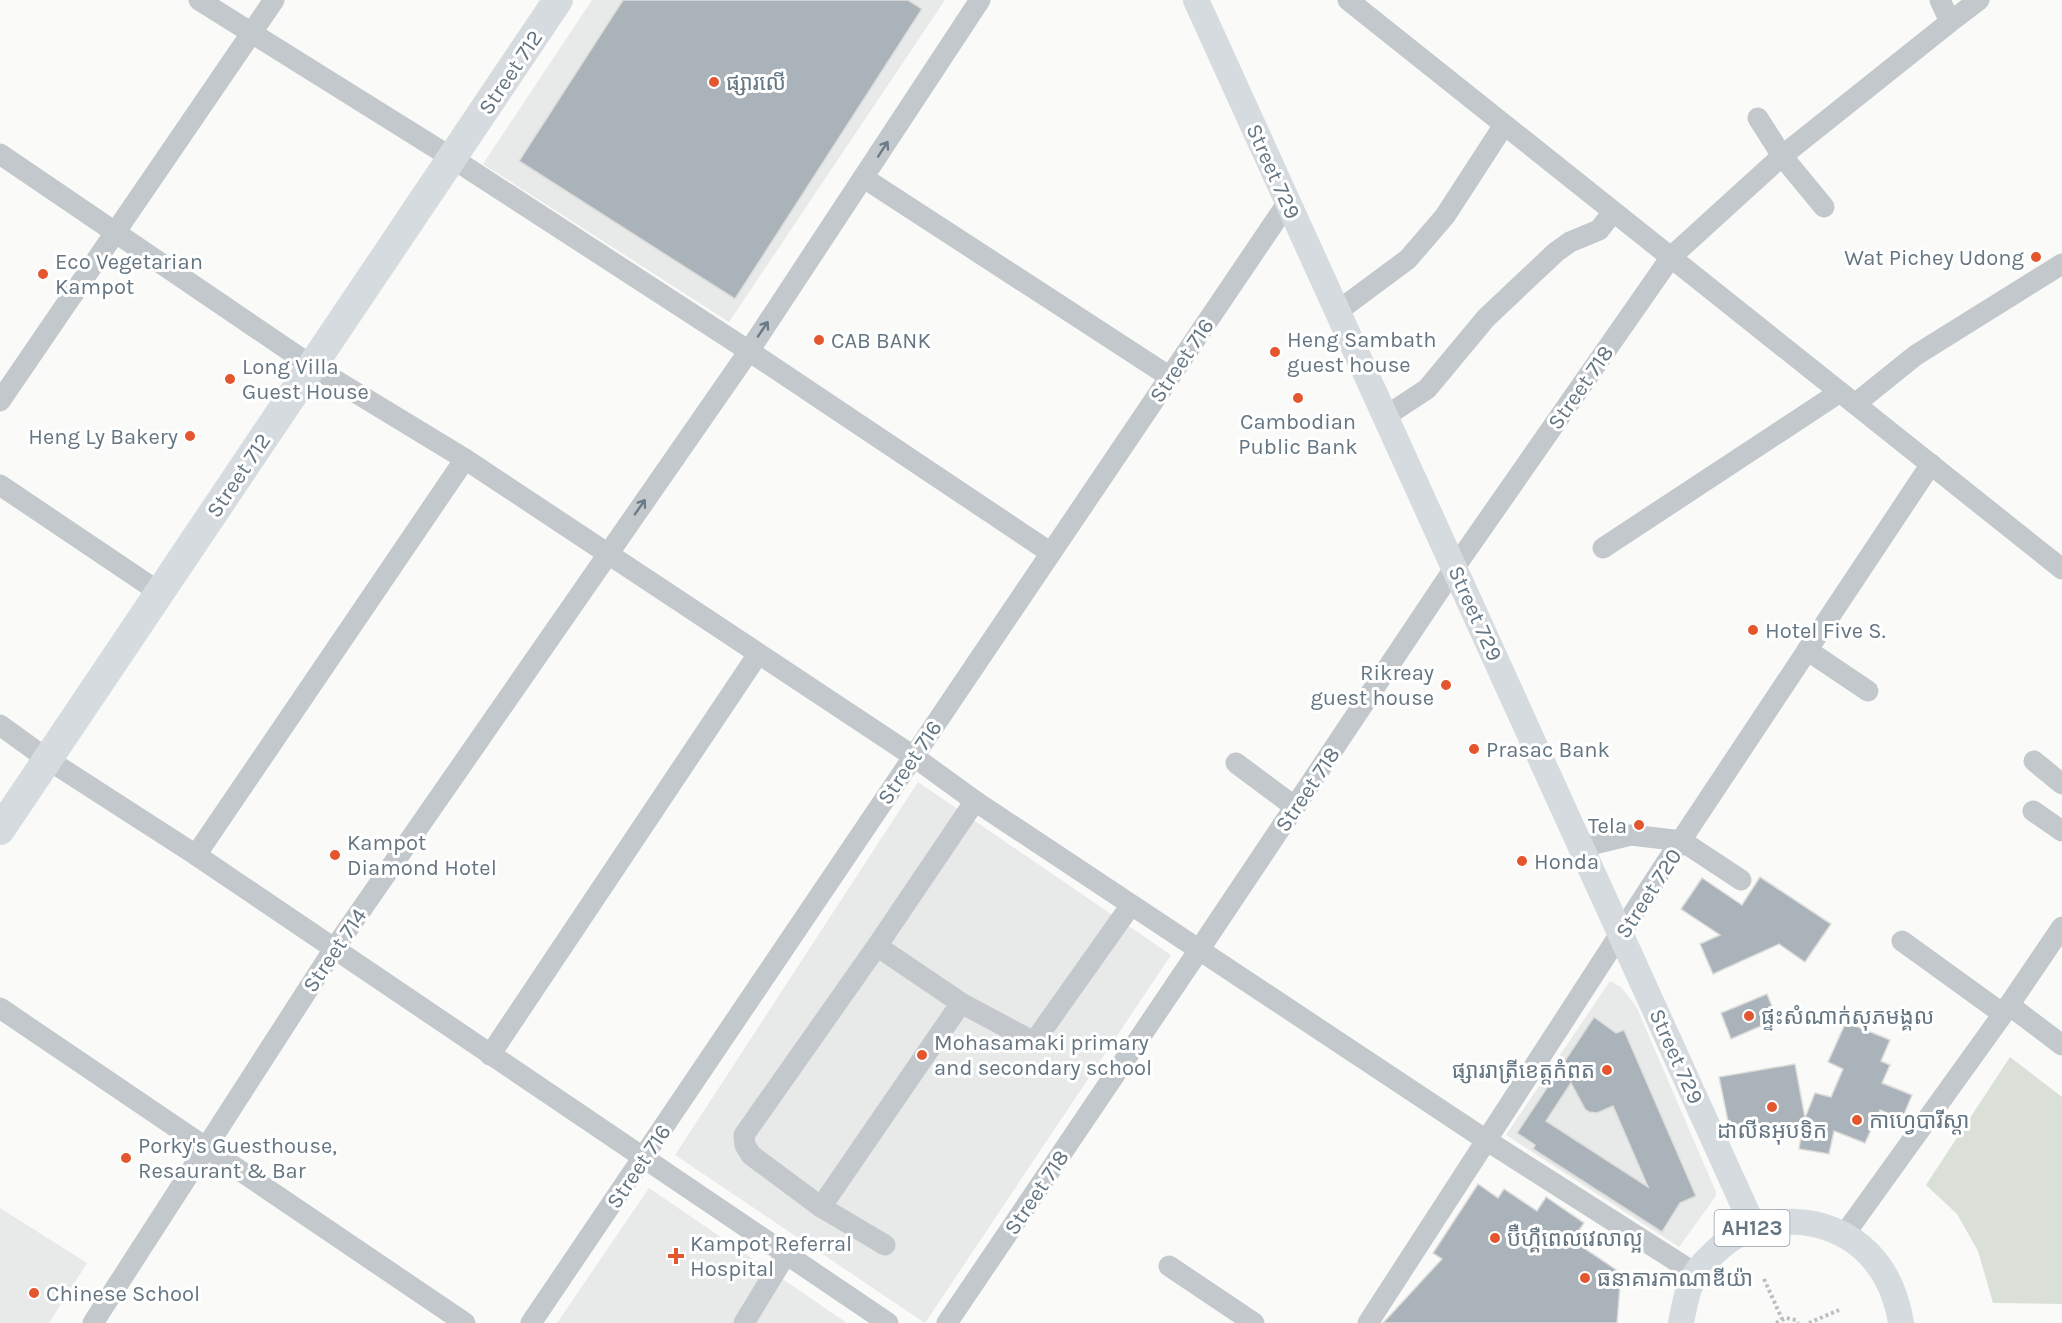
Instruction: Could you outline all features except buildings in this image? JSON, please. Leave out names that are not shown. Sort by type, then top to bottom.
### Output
[{"type":"highway","name":"Street 712","points":[[0,830],[558,0]]},
{"type":"main road","name":"Street 729","points":[[1196,0],[1754,1228]]},
{"type":"main road","name":"AH123","points":[[1681,1323],[1687,1292],[1695,1273],[1722,1245],[1735,1236],[1774,1222],[1801,1222],[1826,1227],[1844,1235],[1868,1253],[1887,1278],[1899,1306],[1901,1323]]},
{"type":"street","points":[[199,0],[452,158],[749,351],[1051,553]]},
{"type":"street","points":[[0,401],[273,0]]},
{"type":"street","name":"Street 714","points":[[93,1323],[333,949],[749,351],[980,0]]},
{"type":"street","points":[[1940,0],[1950,22]]},
{"type":"street","name":"Street 718","points":[[947,1323],[1455,567],[1671,257],[1782,156],[1973,2]]},
{"type":"street","points":[[1362,4],[1504,125],[2062,569]]},
{"type":"street","points":[[1758,118],[1782,156],[1824,207]]},
{"type":"street","points":[[1338,311],[1408,259],[1445,216],[1504,125]]},
{"type":"street","points":[[0,154],[312,366],[465,459],[1486,1140],[1695,1273]]},
{"type":"street","points":[[864,178],[1170,377]]},
{"type":"street","name":"Street 716","points":[[531,1323],[1288,202]]},
{"type":"street","points":[[1386,416],[1427,389],[1486,318],[1556,252],[1570,242],[1599,230],[1614,212]]},
{"type":"street","points":[[1603,548],[2062,264]]},
{"type":"street","points":[[196,855],[465,459]]},
{"type":"street","name":"Street 720","points":[[1368,1323],[1621,933],[1931,464]]},
{"type":"street","points":[[0,484],[159,592]]},
{"type":"street","points":[[1807,650],[1868,691]]},
{"type":"street","points":[[490,1055],[758,654]]},
{"type":"street","points":[[0,725],[46,759],[196,855],[888,1323]]},
{"type":"street","points":[[2034,761],[2062,784]]},
{"type":"street","points":[[1236,763],[1295,807]]},
{"type":"street","points":[[885,1245],[821,1207],[751,1155],[745,1145],[744,1136],[975,801]]},
{"type":"street","points":[[2033,812],[2062,831]]},
{"type":"street","points":[[1582,847],[1631,835],[1682,841],[1741,880]]},
{"type":"street","points":[[877,946],[962,1003],[1034,1042],[1131,905]]},
{"type":"street","points":[[1844,1235],[2006,1010],[2062,927]]},
{"type":"street","points":[[1902,941],[2062,1045]]},
{"type":"street","points":[[821,1207],[962,1003]]},
{"type":"street","points":[[0,1008],[465,1323]]},
{"type":"street","points":[[744,1323],[786,1254]]},
{"type":"street","points":[[1169,1266],[1254,1323]]},
{"type":"path","points":[[1764,1279],[1782,1319]]},
{"type":"path","points":[[1809,1323],[1839,1310]]},
{"type":"path","points":[[1776,1323],[1782,1319],[1791,1318],[1798,1323]]},
{"type":"shaded area","name":"ផ្សារលើ","points":[[592,0],[945,0],[729,322],[483,164]]},
{"type":"shaded area","name":"Mohasamaki primary and secondary school","points":[[918,782],[1171,955],[925,1323],[675,1155]]},
{"type":"shaded area","name":"ផ្សាររាត្រីខេត្តកំពត","points":[[1610,981],[1621,987],[1636,1006],[1716,1192],[1716,1196],[1679,1247],[1506,1135]]},
{"type":"shaded area","points":[[2010,1057],[2062,1097],[2062,1304],[1993,1303],[1978,1251],[1957,1214],[1926,1185]]},
{"type":"shaded area","name":"Kampot Referral Hospital","points":[[649,1188],[847,1323],[557,1323]]},
{"type":"shaded area","name":"Chinese School","points":[[0,1208],[87,1263],[49,1323],[0,1323]]},
{"type":"place","name":"ផ្សារលើ","points":[[714,82]]},
{"type":"place","name":"Wat Pichey Udong","points":[[2036,257]]},
{"type":"place","name":"Eco Vegetarian Kampot","points":[[43,274]]},
{"type":"place","name":"CAB BANK","points":[[819,340]]},
{"type":"place","name":"Heng Sambath guest house","points":[[1275,352]]},
{"type":"place","name":"Long Villa Guest House","points":[[230,379]]},
{"type":"place","name":"Cambodian Public Bank","points":[[1298,398]]},
{"type":"place","name":"Heng Ly Bakery","points":[[190,436]]},
{"type":"place","name":"Hotel Five S.","points":[[1753,630]]},
{"type":"place","name":"Rikreay guest house","points":[[1446,685]]},
{"type":"place","name":"Prasac Bank","points":[[1474,749]]},
{"type":"place","name":"Tela","points":[[1639,825]]},
{"type":"place","name":"Kampot Diamond Hotel","points":[[335,855]]},
{"type":"place","name":"Honda","points":[[1522,861]]},
{"type":"place","name":"ផ្ទះសំណាក់សុភមង្គល","points":[[1749,1016]]},
{"type":"place","name":"Mohasamaki primary and secondary school","points":[[922,1055]]},
{"type":"place","name":"ផ្សាររាត្រីខេត្តកំពត","points":[[1607,1070]]},
{"type":"place","name":"ដាលីនអុបទិក","points":[[1772,1107]]},
{"type":"place","name":"កាហ្វេបារីស្តា","points":[[1857,1120]]},
{"type":"place","name":"Porky's Guesthouse, Resaurant & Bar","points":[[126,1158]]},
{"type":"place","name":"ប៊ឺហ្គឺពេលវេលាល្អ","points":[[1495,1238]]},
{"type":"place","name":"Kampot Referral Hospital","points":[[676,1256]]},
{"type":"place","name":"ធនាគារកាណាឌីយ៉ា","points":[[1585,1278]]},
{"type":"place","name":"Chinese School","points":[[34,1293]]}]
